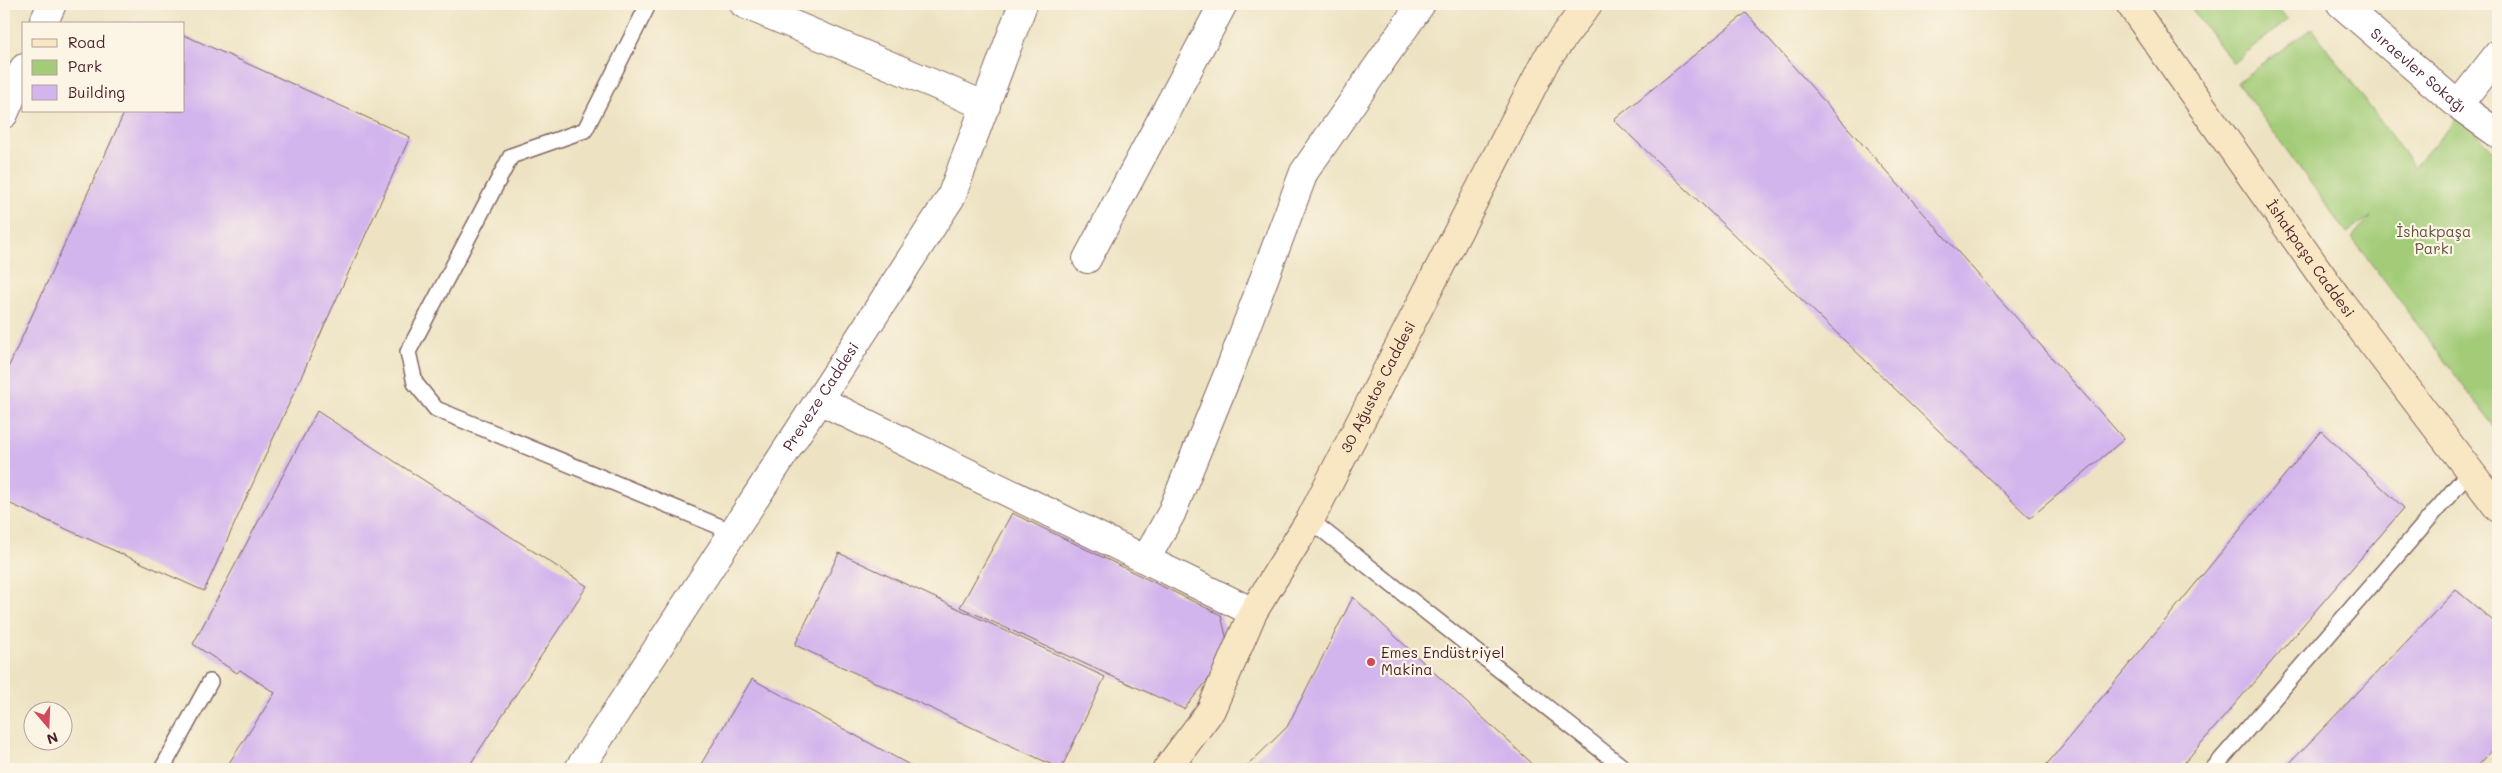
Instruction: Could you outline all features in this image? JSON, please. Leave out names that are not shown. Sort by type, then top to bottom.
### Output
[{"type":"street","points":[[44,22],[52,4]]},
{"type":"street","points":[[744,4],[986,106]]},
{"type":"street","name":"Preveze Caddesi","points":[[579,769],[952,197],[1024,4]]},
{"type":"street","points":[[1087,259],[1223,4]]},
{"type":"street","points":[[1146,559],[1171,514],[1232,364],[1304,172],[1421,4]]},
{"type":"street","name":"30 Ağustos Caddesi","points":[[1167,769],[1211,710],[1253,612],[1310,520],[1546,60],[1588,4]]},
{"type":"street","name":"İshakpaşa Caddesi","points":[[2130,4],[2336,296],[2498,508]]},
{"type":"street","name":"Sıraevler Sokağı","points":[[2341,4],[2458,106],[2498,134]]},
{"type":"street","points":[[2458,106],[2498,54]]},
{"type":"street","points":[[4,114],[22,73]]},
{"type":"street","points":[[820,400],[1253,612]]},
{"type":"lane","points":[[646,9],[585,130],[511,156],[408,352],[415,383],[436,409],[733,532]]},
{"type":"lane","points":[[2213,769],[2470,471]]},
{"type":"lane","points":[[1310,520],[1625,769]]},
{"type":"lane","points":[[162,769],[210,682]]},
{"type":"green space","points":[[2188,4],[2275,4],[2288,20],[2233,63]]},
{"type":"green space","name":"İshakpaşa Parkı","points":[[2312,28],[2414,167],[2459,116],[2498,155],[2498,432],[2352,238],[2371,216],[2347,233],[2237,82]]},
{"type":"building","points":[[4,4],[12,4],[4,22]]},
{"type":"building","points":[[1746,13],[2124,439],[2030,518],[1614,120]]},
{"type":"building","points":[[185,35],[410,137],[204,591],[4,501],[4,377],[125,112],[185,112]]},
{"type":"building","points":[[317,411],[587,586],[467,769],[225,769],[275,693],[240,670],[237,673],[193,644]]},
{"type":"building","points":[[2321,431],[2404,508],[2179,769],[2043,769]]},
{"type":"building","points":[[1012,513],[1221,615],[1230,653],[1184,709],[960,607]]},
{"type":"building","points":[[839,553],[1105,677],[1061,769],[795,645]]},
{"type":"building","points":[[2456,590],[2498,625],[2498,744],[2475,769],[2284,769]]},
{"type":"building","name":"Emes Endüstriyel Makina","points":[[1353,597],[1538,769],[1244,769],[1287,727]]},
{"type":"building","points":[[752,679],[917,769],[698,769]]},
{"type":"place","name":"Emes Endüstriyel Makina","points":[[1371,662]]}]
